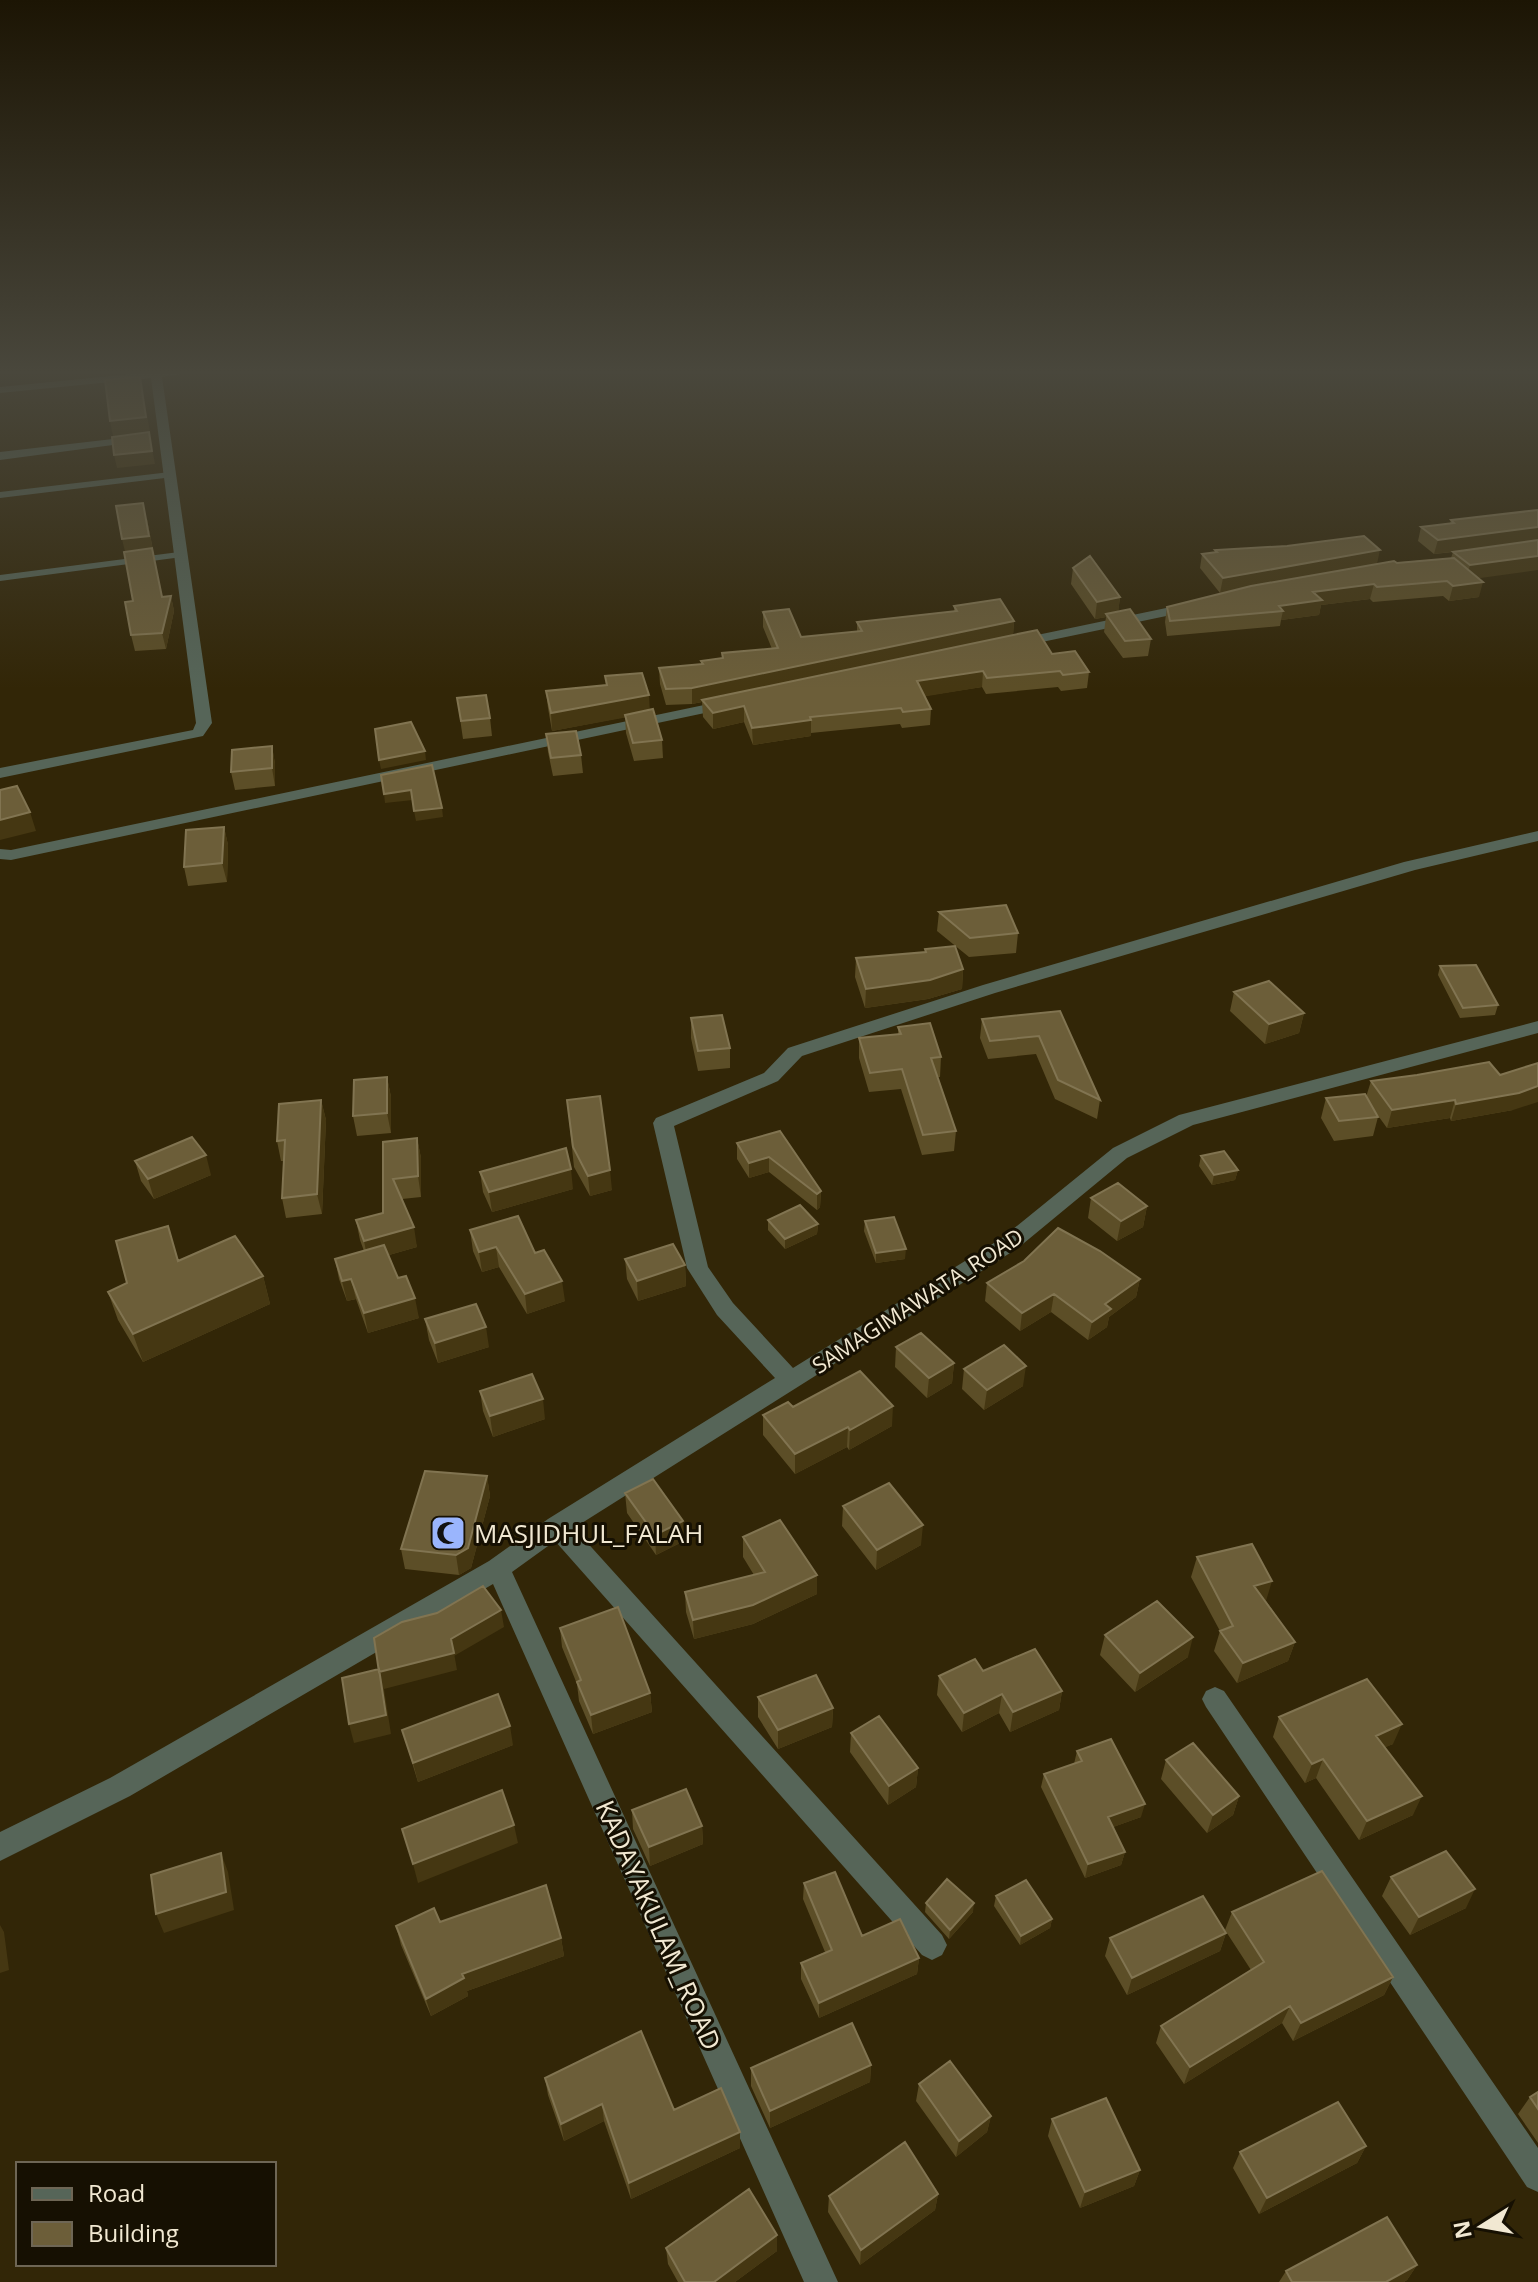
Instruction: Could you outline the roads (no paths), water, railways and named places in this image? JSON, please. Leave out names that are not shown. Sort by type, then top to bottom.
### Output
[{"type":"street","points":[[0,773],[198,733],[204,723],[170,476]]},
{"type":"street","points":[[1001,647],[1202,604]]},
{"type":"street","points":[[0,854],[11,855],[738,702]]},
{"type":"street","points":[[792,1382],[725,1309],[698,1268],[663,1123],[771,1077],[795,1052],[989,989],[1410,866],[1538,836]]},
{"type":"street","name":"SAMAGIMAWATA_ROAD","points":[[0,1847],[120,1787],[498,1568],[557,1526],[1010,1243],[1120,1153],[1186,1120],[1538,1027]]},
{"type":"street","points":[[557,1526],[932,1945]]},
{"type":"street","name":"KADAYAKULAM_ROAD","points":[[498,1568],[821,2282]]},
{"type":"street","points":[[1215,1699],[1538,2176]]},
{"type":"lane","points":[[0,495],[157,476]]},
{"type":"lane","points":[[0,578],[179,555]]},
{"type":"place","name":"MASJIDHUL_FALAH","points":[[448,1533]]}]
